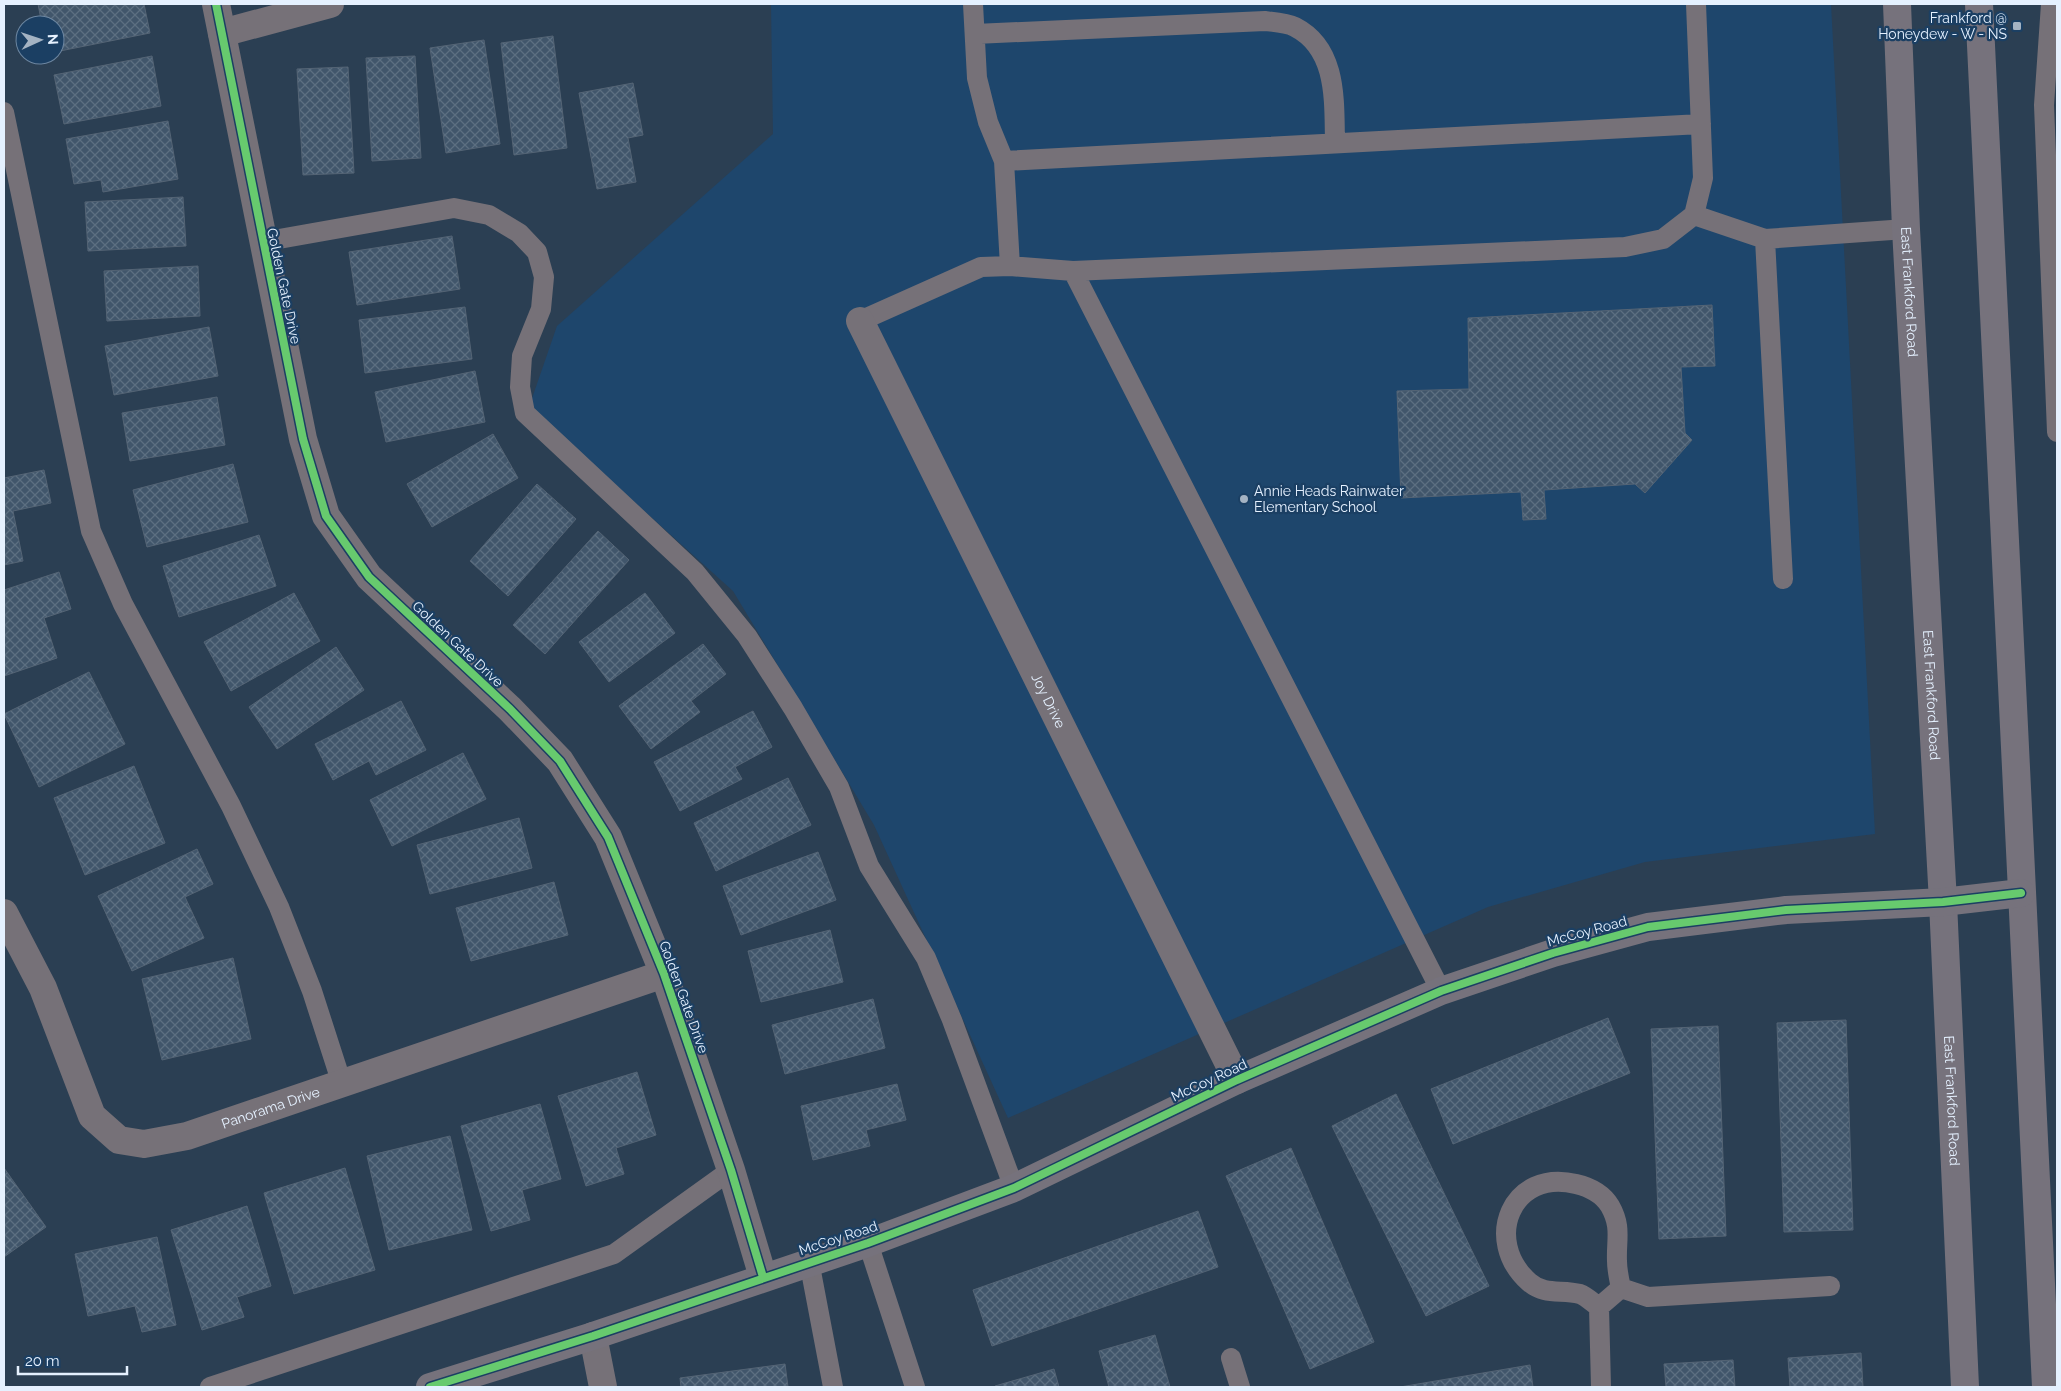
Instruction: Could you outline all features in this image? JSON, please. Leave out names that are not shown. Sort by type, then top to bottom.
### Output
[{"type":"main road","name":"East Frankford Road","points":[[1897,4],[1906,229],[1943,902],[1965,1387]]},
{"type":"main road","points":[[1979,4],[2046,1387]]},
{"type":"main road","name":"McCoy Road","points":[[430,1387],[593,1336],[809,1261],[868,1243],[1014,1188],[1238,1080],[1441,991],[1553,953],[1648,928],[1786,910],[1943,902],[2021,893]]},
{"type":"street","name":"Golden Gate Drive","points":[[216,4],[262,242],[303,439],[326,516],[369,577],[510,709],[560,761],[608,837],[664,974],[731,1170],[762,1277]]},
{"type":"street","points":[[222,33],[330,4]]},
{"type":"street","name":"Joy Drive","points":[[860,321],[1238,1080]]},
{"type":"street","name":"Panorama Drive","points":[[4,913],[43,988],[92,1116],[119,1140],[144,1144],[187,1136],[664,974]]},
{"type":"street","points":[[593,1336],[604,1387]]},
{"type":"lane","points":[[973,4],[977,78],[988,122],[1004,161],[1010,266]]},
{"type":"lane","points":[[860,321],[981,267],[1010,266],[1074,271],[1625,247],[1663,239],[1694,215],[1703,178],[1696,4]]},
{"type":"lane","points":[[1698,31],[1707,4]]},
{"type":"lane","points":[[2051,4],[2044,105],[2057,432]]},
{"type":"lane","points":[[975,34],[1265,20],[1294,26],[1319,45],[1333,81],[1336,143]]},
{"type":"lane","points":[[4,112],[91,531],[123,604],[231,806],[279,907],[312,991],[342,1084]]},
{"type":"lane","points":[[1004,161],[1701,124]]},
{"type":"lane","points":[[262,242],[454,208],[489,215],[519,233],[537,252],[544,277],[541,309],[522,356],[520,387],[525,413],[695,572],[747,636],[793,708],[838,787],[869,866],[926,958],[952,1020],[1014,1188]]},
{"type":"lane","points":[[1694,215],[1765,239],[1906,229]]},
{"type":"lane","points":[[1765,239],[1783,579]]},
{"type":"lane","points":[[1074,271],[1441,991]]},
{"type":"lane","points":[[210,1387],[614,1254],[731,1170]]},
{"type":"lane","points":[[1598,1307],[1581,1294],[1548,1293],[1530,1282],[1510,1258],[1504,1233],[1514,1204],[1535,1185],[1559,1180],[1591,1187],[1610,1205],[1620,1233],[1617,1260],[1620,1288]]},
{"type":"lane","points":[[868,1243],[916,1387]]},
{"type":"lane","points":[[809,1261],[833,1387]]},
{"type":"lane","points":[[1620,1288],[1648,1297],[1830,1286]]},
{"type":"lane","points":[[1598,1307],[1620,1288]]},
{"type":"lane","points":[[1598,1307],[1601,1387]]},
{"type":"lane","points":[[1231,1358],[1240,1387]]},
{"type":"shaded area","name":"Annie Heads Rainwater Elementary School","points":[[771,4],[1831,4],[1875,834],[1645,862],[1488,907],[1008,1118],[874,825],[733,591],[529,407],[557,326],[773,134]]},
{"type":"building","points":[[38,4],[144,4],[150,33],[65,50],[65,15],[40,15]]},
{"type":"building","points":[[553,36],[567,148],[514,155],[501,43]]},
{"type":"building","points":[[484,40],[500,144],[446,153],[430,48]]},
{"type":"building","points":[[152,56],[161,106],[64,124],[54,75]]},
{"type":"building","points":[[415,56],[421,158],[372,161],[366,58]]},
{"type":"building","points":[[348,67],[354,173],[303,175],[297,69]]},
{"type":"building","points":[[633,83],[643,135],[628,138],[636,182],[597,189],[579,93]]},
{"type":"building","points":[[168,121],[178,179],[103,192],[101,180],[74,184],[66,139]]},
{"type":"building","points":[[183,197],[186,246],[88,251],[85,202]]},
{"type":"building","points":[[452,236],[460,289],[357,305],[349,252]]},
{"type":"building","points":[[198,266],[200,316],[107,321],[104,271]]},
{"type":"building","points":[[1712,305],[1715,366],[1681,367],[1685,433],[1692,440],[1645,493],[1635,484],[1544,490],[1546,519],[1523,520],[1521,492],[1401,498],[1397,391],[1469,389],[1468,318]]},
{"type":"building","points":[[465,307],[472,359],[365,373],[359,320]]},
{"type":"building","points":[[209,327],[218,376],[114,395],[105,346]]},
{"type":"building","points":[[475,371],[485,422],[386,442],[375,392]]},
{"type":"building","points":[[217,397],[225,445],[130,461],[122,413]]},
{"type":"building","points":[[493,434],[518,478],[432,527],[407,484]]},
{"type":"building","points":[[233,464],[248,522],[147,547],[133,490]]},
{"type":"building","points":[[44,470],[51,503],[13,511],[23,561],[4,565],[4,478]]},
{"type":"building","points":[[537,484],[576,519],[508,596],[470,561]]},
{"type":"building","points":[[598,531],[629,560],[545,654],[513,625]]},
{"type":"building","points":[[259,535],[276,586],[179,617],[163,566]]},
{"type":"building","points":[[59,572],[71,609],[44,618],[57,658],[4,676],[4,590]]},
{"type":"building","points":[[294,593],[320,641],[231,691],[204,642]]},
{"type":"building","points":[[645,593],[675,633],[609,682],[579,642]]},
{"type":"building","points":[[703,644],[726,674],[691,701],[700,712],[651,749],[619,706]]},
{"type":"building","points":[[336,647],[364,690],[277,749],[249,707]]},
{"type":"building","points":[[89,672],[125,744],[39,787],[4,714]]},
{"type":"building","points":[[401,701],[426,750],[376,775],[369,761],[333,780],[315,744]]},
{"type":"building","points":[[753,711],[772,747],[735,767],[742,779],[680,811],[654,762]]},
{"type":"building","points":[[463,753],[486,799],[392,846],[370,800]]},
{"type":"building","points":[[134,766],[165,843],[85,875],[54,798]]},
{"type":"building","points":[[788,778],[811,825],[716,871],[694,823]]},
{"type":"building","points":[[519,818],[532,868],[430,894],[417,845]]},
{"type":"building","points":[[197,849],[213,884],[185,897],[204,938],[132,971],[98,896]]},
{"type":"building","points":[[818,852],[836,900],[741,935],[723,886]]},
{"type":"building","points":[[554,882],[568,935],[471,961],[456,908]]},
{"type":"building","points":[[830,930],[843,982],[761,1002],[748,951]]},
{"type":"building","points":[[233,958],[251,1039],[162,1060],[142,979]]},
{"type":"building","points":[[873,999],[885,1048],[785,1074],[772,1025]]},
{"type":"building","points":[[1608,1018],[1630,1073],[1453,1144],[1431,1089]]},
{"type":"building","points":[[1846,1020],[1853,1230],[1784,1232],[1777,1023]]},
{"type":"building","points":[[1718,1026],[1726,1236],[1659,1239],[1651,1029]]},
{"type":"building","points":[[637,1072],[656,1135],[616,1148],[624,1174],[586,1186],[558,1096]]},
{"type":"building","points":[[897,1084],[906,1120],[866,1130],[870,1146],[813,1160],[801,1106]]},
{"type":"building","points":[[1396,1094],[1489,1286],[1426,1316],[1332,1126]]},
{"type":"building","points":[[540,1104],[561,1179],[522,1190],[530,1220],[491,1231],[461,1126]]},
{"type":"building","points":[[450,1136],[472,1230],[389,1250],[367,1156]]},
{"type":"building","points":[[1291,1148],[1374,1342],[1310,1369],[1226,1176]]},
{"type":"building","points":[[4,1168],[46,1227],[4,1257]]},
{"type":"building","points":[[345,1168],[375,1270],[294,1294],[264,1193]]},
{"type":"building","points":[[247,1206],[271,1286],[237,1297],[244,1317],[202,1330],[171,1230]]},
{"type":"building","points":[[1198,1211],[1218,1267],[992,1346],[973,1290]]},
{"type":"building","points":[[157,1237],[176,1325],[142,1332],[135,1306],[88,1316],[75,1254]]},
{"type":"building","points":[[1155,1335],[1170,1387],[1109,1387],[1099,1351]]},
{"type":"building","points":[[1861,1353],[1863,1387],[1790,1387],[1788,1358]]},
{"type":"building","points":[[1733,1360],[1735,1387],[1666,1387],[1664,1364]]},
{"type":"building","points":[[785,1364],[788,1387],[681,1387],[680,1378]]},
{"type":"building","points":[[1530,1365],[1533,1387],[1400,1387]]},
{"type":"building","points":[[1054,1369],[1059,1387],[995,1387],[995,1386]]},
{"type":"cycle path","points":[[216,4],[303,439],[326,516],[369,577],[510,709],[560,761],[608,837],[664,974],[731,1170],[763,1277]]},
{"type":"cycle path","points":[[430,1387],[593,1336],[868,1243],[1014,1188],[1237,1080],[1441,991],[1553,953],[1648,927],[1786,910],[1943,902],[2021,893]]},
{"type":"place","name":"Frankford @ Honeydew - W - NS","points":[[2017,26]]},
{"type":"place","name":"Annie Heads Rainwater Elementary School","points":[[1244,499]]}]
